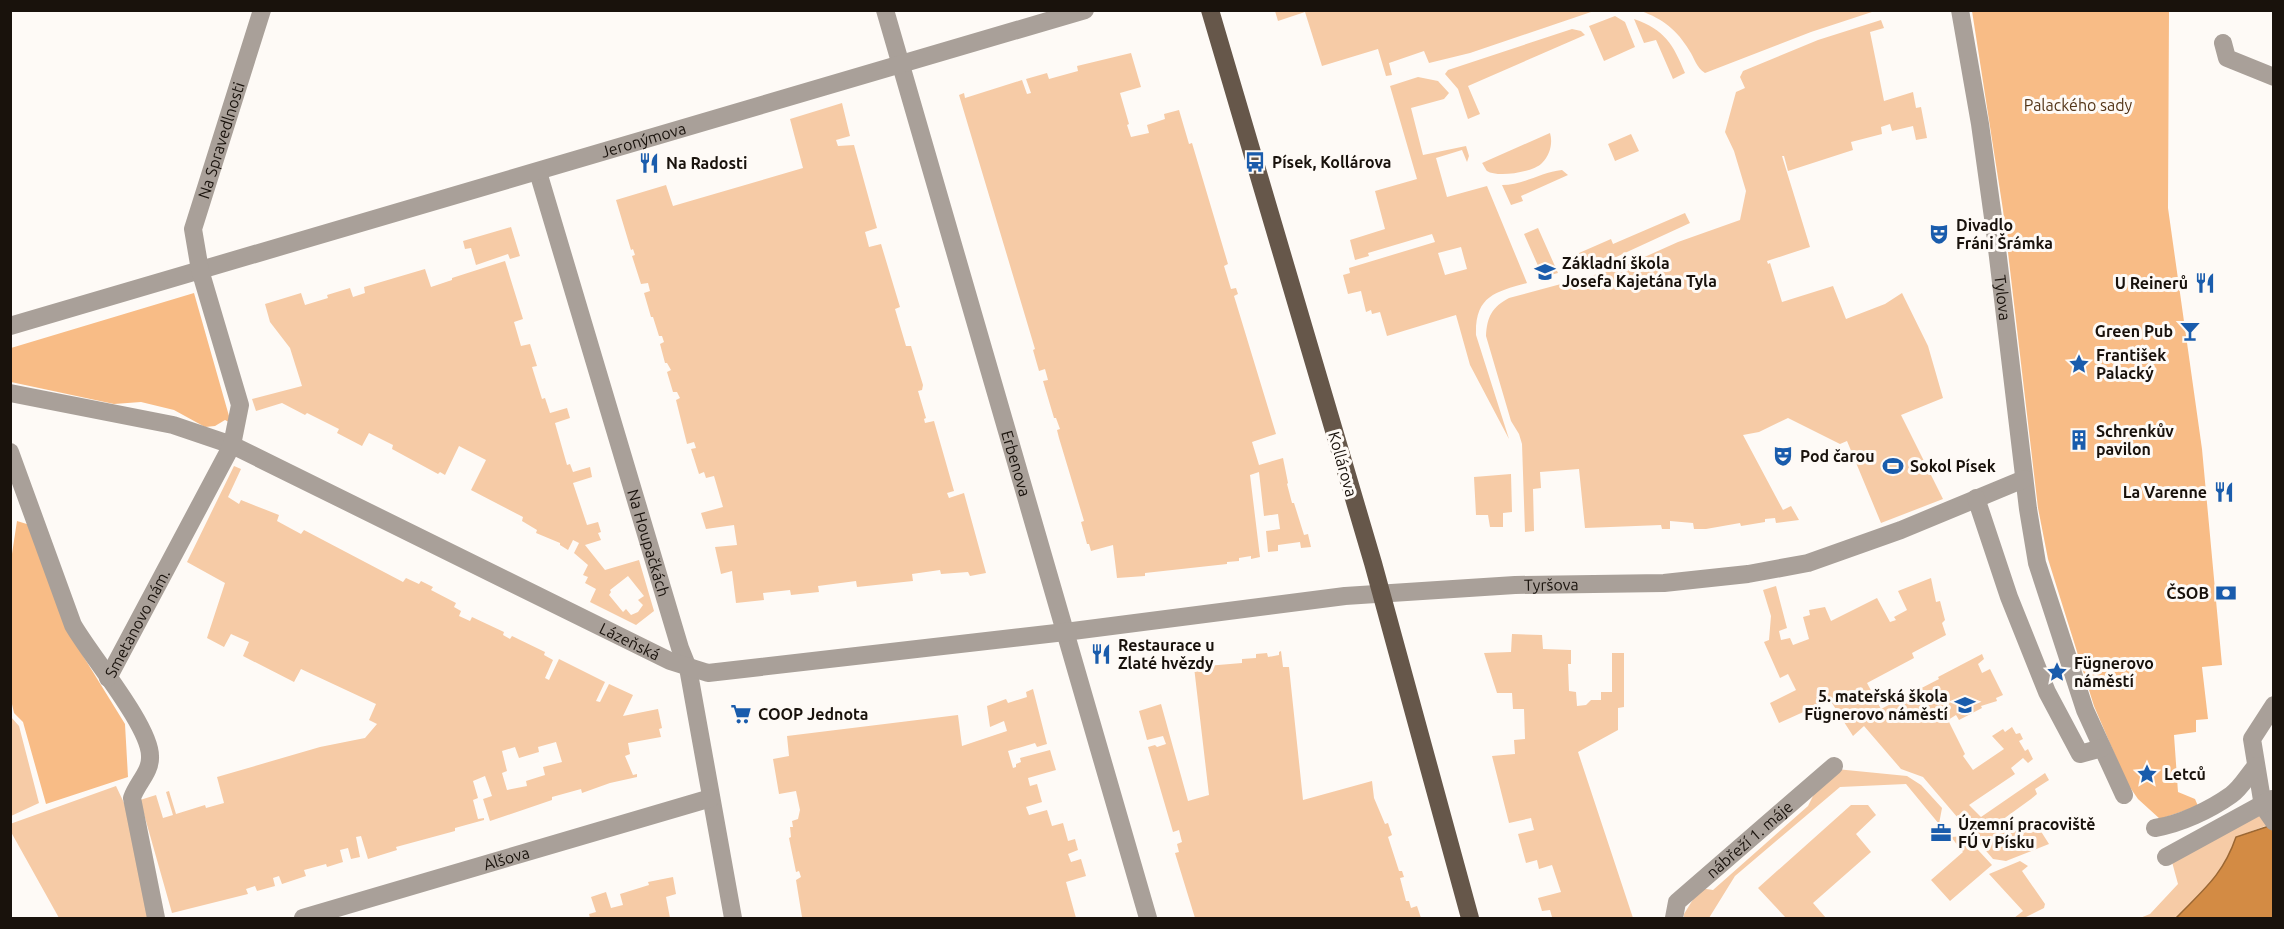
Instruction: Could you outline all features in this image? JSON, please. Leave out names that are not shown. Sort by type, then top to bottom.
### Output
[{"type":"main road","name":"Kollárova","points":[[1210,10],[1381,593],[1470,918]]},
{"type":"street","name":"Na Spravedlnosti","points":[[200,270],[193,229],[262,10]]},
{"type":"street","name":"Erbenova","points":[[885,10],[1148,918]]},
{"type":"street","name":"Jeronýmova","points":[[200,270],[1085,10]]},
{"type":"street","name":"Tylova","points":[[1960,10],[1980,124],[1995,232],[2024,479]]},
{"type":"street","points":[[2223,43],[2227,58],[2274,77]]},
{"type":"street","name":"Na Houpačkách","points":[[538,172],[688,668],[734,918]]},
{"type":"street","points":[[10,326],[200,270]]},
{"type":"street","name":"Smetanovo nám.","points":[[10,452],[73,625],[108,678],[232,445],[240,405],[200,270]]},
{"type":"street","points":[[10,393],[173,425],[232,445]]},
{"type":"street","name":"Lázeňská","points":[[232,445],[670,661],[708,673],[1065,632]]},
{"type":"street","points":[[2024,479],[2037,563],[2085,710],[2124,795]]},
{"type":"street","name":"Tyršova","points":[[1065,632],[1345,596],[1515,585],[1664,583],[1748,574],[1808,563],[1901,530],[2024,479]]},
{"type":"street","points":[[1976,498],[2009,597],[2047,692],[2080,754],[2102,748]]},
{"type":"street","points":[[108,678],[130,709],[147,739],[150,756],[148,769],[135,788],[132,798],[156,918]]},
{"type":"street","points":[[2166,857],[2211,832],[2270,811],[2256,766],[2252,739],[2274,705]]},
{"type":"street","name":"nábřeží 1. máje","points":[[1674,918],[1677,902],[1834,766]]},
{"type":"street","points":[[2155,828],[2166,827],[2199,813],[2233,794],[2256,766]]},
{"type":"street","name":"Alšova","points":[[303,918],[711,798]]},
{"type":"street","points":[[2199,813],[2211,832]]},
{"type":"shaded area","points":[[1304,10],[1305,12],[1278,21],[1275,11]]},
{"type":"shaded area","points":[[1878,10],[1811,32],[1705,73],[1674,31],[1663,22],[1641,11]]},
{"type":"shaded area","points":[[1594,11],[1470,53],[1429,63],[1424,51],[1389,63],[1392,75],[1386,76],[1378,49],[1322,66],[1305,12]]},
{"type":"shaded area","points":[[1615,16],[1625,22],[1635,47],[1604,61],[1589,26]]},
{"type":"shaded area","points":[[1634,19],[1645,23],[1667,39],[1685,73],[1673,79],[1656,40],[1644,43]]},
{"type":"shaded area","points":[[1881,20],[1884,28],[1870,32],[1884,101],[1913,92],[1916,108],[1921,107],[1927,138],[1916,140],[1913,126],[1892,131],[1890,124],[1881,127],[1882,134],[1851,142],[1853,150],[1788,171],[1784,156],[1782,156],[1810,247],[1767,261],[1768,264],[1770,263],[1782,302],[1833,286],[1846,319],[1885,304],[1902,293],[1928,346],[1943,398],[1901,415],[1943,499],[1881,523],[1847,441],[1840,444],[1788,418],[1759,432],[1743,435],[1783,510],[1791,506],[1799,520],[1776,523],[1775,518],[1741,526],[1740,523],[1706,529],[1694,529],[1693,523],[1670,521],[1670,529],[1662,529],[1661,525],[1585,528],[1579,469],[1540,472],[1541,488],[1533,489],[1534,531],[1525,532],[1522,444],[1511,421],[1486,336],[1492,313],[1498,305],[1509,298],[1620,268],[1678,242],[1740,220],[1746,191],[1734,151],[1725,132],[1736,92],[1745,88],[1740,77],[1743,71],[1818,40]]},
{"type":"shaded area","points":[[1572,29],[1581,31],[1585,35],[1468,86],[1480,114],[1468,119],[1458,89],[1445,74],[1448,70]]},
{"type":"shaded area","points":[[1131,53],[1141,87],[1120,93],[1131,137],[1149,133],[1147,125],[1165,119],[1164,114],[1179,110],[1189,144],[1192,143],[1228,264],[1224,266],[1231,289],[1236,288],[1238,294],[1234,296],[1276,434],[1252,442],[1259,465],[1283,458],[1292,503],[1294,503],[1304,535],[1308,534],[1311,547],[1301,548],[1300,542],[1278,545],[1278,551],[1268,552],[1266,531],[1280,529],[1278,514],[1264,516],[1259,472],[1250,475],[1260,557],[1251,559],[1251,556],[1239,558],[1239,561],[1227,562],[1227,564],[1117,578],[1113,545],[1091,551],[1087,544],[1081,522],[1084,521],[1057,430],[1060,429],[1054,418],[1043,381],[1048,380],[1045,369],[1039,371],[1033,350],[1035,349],[959,95],[964,93],[965,98],[1022,80],[1027,94],[1031,93],[1026,79],[1047,73],[1049,79],[1078,71],[1077,66]]},
{"type":"shaded area","points":[[1418,77],[1438,81],[1449,93],[1444,99],[1411,108],[1423,155],[1466,146],[1469,156],[1467,162],[1462,150],[1436,158],[1447,197],[1487,186],[1527,283],[1505,289],[1489,298],[1479,312],[1477,322],[1476,335],[1509,439],[1470,365],[1456,315],[1387,336],[1380,312],[1372,314],[1371,310],[1366,312],[1361,291],[1348,294],[1343,275],[1350,273],[1349,268],[1435,242],[1432,234],[1368,253],[1369,256],[1355,260],[1350,240],[1385,229],[1375,191],[1417,179],[1390,86]],"holes":[[[1461,247],[1467,269],[1445,275],[1438,253]]]},
{"type":"shaded area","points":[[842,103],[850,136],[836,140],[838,146],[854,145],[877,228],[865,232],[869,247],[881,244],[900,307],[895,309],[906,346],[911,346],[923,385],[922,390],[918,391],[926,418],[925,423],[934,421],[954,491],[947,493],[949,498],[964,493],[986,573],[970,576],[968,572],[941,574],[940,570],[912,574],[913,581],[857,587],[856,581],[818,586],[819,592],[791,595],[790,590],[763,593],[764,600],[736,603],[732,571],[721,574],[715,547],[737,545],[734,525],[706,529],[701,513],[723,507],[714,476],[706,478],[704,472],[699,474],[691,449],[696,448],[694,442],[687,444],[676,400],[680,398],[677,392],[673,392],[667,372],[671,370],[665,363],[660,344],[664,342],[651,317],[644,293],[650,291],[648,283],[641,284],[632,256],[635,255],[633,249],[631,250],[616,200],[666,185],[673,206],[803,168],[790,119]]},
{"type":"shaded area","points":[[1550,133],[1549,153],[1542,163],[1532,169],[1499,174],[1487,171],[1482,163]]},
{"type":"shaded area","points":[[1631,134],[1639,151],[1615,161],[1608,144]]},
{"type":"shaded area","points":[[1562,170],[1568,175],[1521,196],[1523,201],[1511,205],[1502,185],[1518,183]]},
{"type":"shaded area","points":[[1685,213],[1690,223],[1614,258],[1585,266],[1579,253],[1611,239],[1613,244]]},
{"type":"shaded area","points":[[511,227],[520,256],[510,259],[508,254],[476,265],[471,248],[465,249],[463,241]]},
{"type":"shaded area","points":[[1538,228],[1558,273],[1543,277],[1524,234]]},
{"type":"shaded area","points":[[505,261],[523,319],[514,322],[521,346],[530,344],[537,366],[532,367],[542,399],[545,398],[550,413],[567,408],[570,418],[555,423],[567,465],[570,464],[573,472],[590,467],[592,477],[573,483],[587,525],[598,522],[601,532],[598,533],[601,540],[585,545],[605,570],[639,560],[654,611],[636,625],[590,602],[596,589],[585,583],[588,577],[583,575],[588,565],[574,553],[579,543],[573,540],[568,550],[560,543],[536,533],[537,530],[522,521],[523,517],[471,490],[486,460],[459,446],[445,475],[440,472],[438,474],[392,449],[393,445],[369,433],[362,446],[337,433],[339,429],[282,403],[256,411],[252,399],[302,386],[290,348],[270,322],[265,304],[301,293],[305,305],[350,288],[353,297],[365,293],[364,287],[425,269],[431,287],[452,280],[452,278]],"holes":[[[628,576],[644,596],[638,600],[643,605],[638,612],[631,615],[626,609],[623,612],[609,595],[610,590]]]},
{"type":"shaded area","points":[[234,466],[241,469],[228,497],[239,504],[241,500],[279,515],[277,521],[301,534],[304,530],[403,582],[406,578],[419,584],[421,581],[433,587],[431,590],[456,603],[454,607],[461,611],[459,616],[470,621],[472,617],[504,632],[503,635],[510,639],[512,636],[545,652],[544,655],[553,660],[545,678],[549,680],[559,659],[605,682],[596,701],[600,702],[609,684],[633,695],[623,716],[658,709],[662,728],[659,729],[661,737],[628,743],[630,754],[625,756],[633,775],[637,774],[637,777],[582,793],[581,789],[552,797],[552,800],[490,821],[483,799],[492,796],[485,776],[473,781],[478,798],[473,800],[478,819],[484,818],[484,820],[455,828],[455,831],[396,847],[397,850],[368,859],[361,836],[356,837],[360,857],[351,859],[348,848],[340,850],[343,862],[304,870],[306,876],[282,884],[279,876],[273,878],[275,886],[257,891],[255,886],[246,889],[248,894],[172,913],[140,800],[156,795],[163,818],[173,815],[166,792],[169,791],[176,814],[205,805],[206,808],[224,803],[217,777],[320,747],[365,738],[377,724],[369,720],[376,704],[301,669],[294,682],[243,656],[249,642],[231,634],[224,647],[207,638],[225,583],[187,562]],"holes":[[[556,742],[562,762],[543,767],[545,775],[526,781],[527,786],[507,790],[502,773],[507,771],[502,751],[515,747],[519,758],[539,752],[538,747]]]},
{"type":"shaded area","points":[[1511,474],[1512,512],[1503,513],[1503,527],[1490,527],[1488,515],[1476,515],[1474,477]]},
{"type":"shaded area","points":[[1931,578],[1936,602],[1940,601],[1945,620],[1942,623],[1946,635],[1912,653],[1914,658],[1867,683],[1881,709],[1982,654],[1984,659],[1978,664],[1982,673],[1990,669],[2003,695],[1996,698],[1997,701],[1981,706],[1982,708],[1959,720],[1956,715],[1948,720],[1965,754],[1963,756],[1973,770],[2004,749],[1992,736],[2003,729],[2005,732],[2012,727],[2016,734],[2020,733],[2023,739],[2019,741],[2025,751],[2028,749],[2033,759],[2028,763],[2023,758],[2011,768],[2015,774],[1969,805],[1981,817],[2045,773],[2049,780],[2035,789],[2037,794],[2031,799],[1991,828],[1994,831],[2021,831],[2035,822],[2049,844],[2006,861],[1993,859],[1923,777],[1901,769],[1864,726],[1853,736],[1830,700],[1779,723],[1770,703],[1796,690],[1788,674],[1780,678],[1764,642],[1769,640],[1771,616],[1763,590],[1776,586],[1787,628],[1779,631],[1781,640],[1790,638],[1793,645],[1809,639],[1803,617],[1810,615],[1809,610],[1825,607],[1831,621],[1877,598],[1890,622],[1896,620],[1894,617],[1907,610],[1898,591]]},
{"type":"shaded area","points":[[1512,634],[1542,635],[1543,649],[1571,650],[1571,664],[1568,664],[1569,691],[1576,692],[1577,706],[1586,705],[1591,700],[1601,700],[1601,692],[1612,692],[1612,653],[1624,653],[1624,707],[1618,708],[1618,730],[1578,752],[1633,918],[1549,918],[1552,917],[1550,910],[1542,911],[1538,898],[1561,892],[1552,865],[1539,869],[1537,860],[1526,863],[1518,834],[1534,830],[1531,818],[1509,823],[1492,756],[1515,754],[1514,740],[1525,739],[1524,709],[1513,709],[1512,693],[1497,693],[1484,653],[1511,652]]},
{"type":"shaded area","points":[[1281,651],[1283,667],[1289,667],[1303,800],[1372,781],[1374,798],[1385,824],[1388,823],[1392,835],[1388,837],[1399,871],[1402,871],[1404,877],[1400,878],[1406,901],[1409,901],[1411,908],[1417,906],[1421,918],[1195,918],[1175,853],[1179,852],[1177,844],[1182,842],[1179,830],[1173,832],[1148,747],[1166,744],[1163,736],[1147,740],[1139,711],[1161,704],[1188,801],[1209,795],[1194,667],[1242,663],[1242,659],[1256,658],[1256,654],[1267,653],[1268,657],[1279,655]]},
{"type":"shaded area","points":[[1033,689],[1047,744],[1037,747],[1035,743],[1008,751],[1013,768],[1021,762],[1020,758],[1050,750],[1056,770],[1028,778],[1030,786],[1037,784],[1042,802],[1026,807],[1029,815],[1047,810],[1052,826],[1063,823],[1068,841],[1075,839],[1078,850],[1068,854],[1071,862],[1081,859],[1086,876],[1066,882],[1076,918],[797,918],[802,917],[796,880],[801,877],[799,871],[796,872],[789,838],[791,837],[790,827],[793,827],[792,821],[798,819],[800,810],[796,791],[779,794],[773,759],[789,756],[787,736],[958,715],[962,746],[1007,731],[1004,721],[990,727],[987,706],[1006,699],[1008,703],[1027,697],[1026,692]]},
{"type":"shaded area","points":[[11,717],[19,726],[39,803],[11,816]]},
{"type":"shaded area","points":[[1836,769],[1907,776],[1921,785],[1942,808],[1939,824],[1906,784],[1840,787],[1735,876],[1709,918],[1684,918],[1684,914],[1700,888],[1713,890],[1808,806],[1821,780]]},
{"type":"shaded area","points":[[116,786],[125,805],[148,904],[147,918],[59,918],[11,832],[10,824]]},
{"type":"shaded area","points":[[1851,805],[1868,805],[1876,815],[1856,834],[1871,852],[1813,903],[1826,918],[1786,918],[1758,888]]},
{"type":"shaded area","points":[[2261,814],[2268,825],[2236,837],[2218,872],[2176,918],[2140,918],[2150,914],[2178,884],[2172,862]]},
{"type":"shaded area","points":[[2273,820],[2273,918],[2176,918],[2218,872],[2236,837],[2266,827]]},
{"type":"shaded area","points":[[1965,836],[1992,865],[1950,901],[1931,880],[1963,852],[1951,837]]},
{"type":"shaded area","points":[[2020,861],[2028,866],[2022,871],[2045,904],[2044,908],[2024,918],[2014,918],[2023,911],[1989,874]]},
{"type":"shaded area","points":[[673,877],[676,894],[666,897],[670,918],[590,918],[589,914],[596,912],[591,897],[606,892],[611,908],[623,905],[620,894],[649,885],[648,882]]},
{"type":"green space","name":"Palackého sady","points":[[1972,11],[2169,11],[2168,208],[2202,449],[2222,665],[2202,667],[2208,719],[2196,720],[2196,732],[2174,735],[2178,792],[2195,799],[2198,806],[2160,819],[2138,799],[2127,783],[2094,706],[2048,559],[2038,508],[2003,210]]},
{"type":"green space","points":[[194,293],[231,423],[225,420],[215,426],[205,427],[174,410],[141,402],[114,404],[11,382],[11,348]]},
{"type":"green space","points":[[17,521],[30,525],[72,638],[125,724],[128,777],[46,804],[23,722],[14,713],[10,695],[10,567]]},
{"type":"place","name":"Písek, Kollárova","points":[[1255,162]]},
{"type":"place","name":"Na Radosti","points":[[649,163]]},
{"type":"place","name":"Divadlo Fráni Šrámka","points":[[1939,234]]},
{"type":"place","name":"Základní škola Josefa Kajetána Tyla","points":[[1545,272]]},
{"type":"place","name":"U Reinerů","points":[[2205,283]]},
{"type":"place","name":"Green Pub","points":[[2190,331]]},
{"type":"place","name":"František Palacký","points":[[2079,364]]},
{"type":"place","name":"Schrenkův pavilon","points":[[2079,440]]},
{"type":"place","name":"Pod čarou","points":[[1783,456]]},
{"type":"place","name":"Sokol Písek","points":[[1893,466]]},
{"type":"place","name":"La Varenne","points":[[2224,492]]},
{"type":"place","name":"ČSOB","points":[[2226,593]]},
{"type":"place","name":"Restaurace u Zlaté hvězdy","points":[[1101,654]]},
{"type":"place","name":"Fügnerovo náměstí","points":[[2057,672]]},
{"type":"place","name":"5. mateřská škola Fügnerovo náměstí","points":[[1965,705]]},
{"type":"place","name":"COOP Jednota","points":[[741,714]]},
{"type":"place","name":"Letců","points":[[2147,774]]},
{"type":"place","name":"Územní pracoviště FÚ v Písku","points":[[1941,833]]}]
